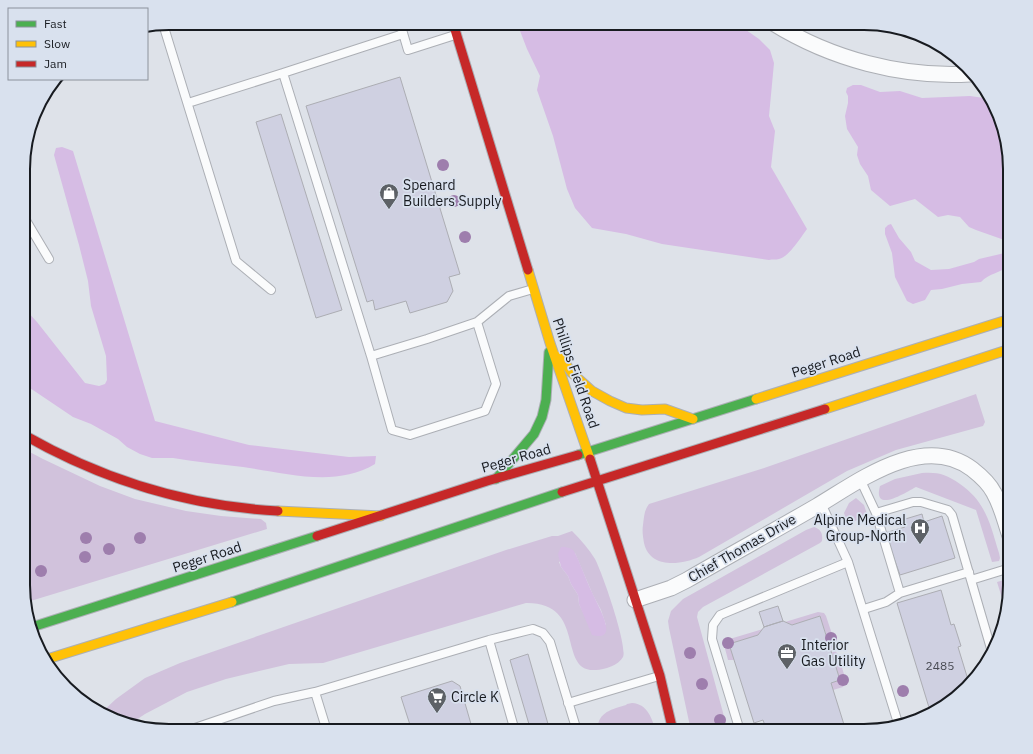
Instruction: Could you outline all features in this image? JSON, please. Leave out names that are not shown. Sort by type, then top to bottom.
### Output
[{"type":"main road","name":"Phillips Field Road","points":[[455,30],[550,343],[588,452],[660,676],[671,724]]},
{"type":"main road","name":"Peger Road","points":[[37,626],[496,478],[588,452],[1003,321]]},
{"type":"main road","points":[[550,343],[572,373],[592,390],[610,401],[626,408],[642,410],[665,409],[693,419]]},
{"type":"main road","points":[[496,478],[534,434],[542,416],[546,400],[550,343]]},
{"type":"main road","points":[[51,658],[228,603],[597,480],[1003,351]]},
{"type":"main road","points":[[30,439],[78,464],[125,482],[166,494],[207,503],[255,510],[381,516]]},
{"type":"street","points":[[785,30],[806,42],[842,56],[871,64],[909,72],[966,74]]},
{"type":"street","name":"Chief Thomas Drive","points":[[635,600],[671,588],[687,580],[822,503],[860,479],[890,465],[917,457],[931,455],[944,457],[958,460],[967,465],[987,483],[994,492],[1003,514]]},
{"type":"lane","points":[[165,30],[236,261],[272,290]]},
{"type":"lane","points":[[403,30],[408,50],[456,35]]},
{"type":"lane","points":[[188,103],[404,34]]},
{"type":"lane","points":[[284,73],[371,356],[392,430],[410,436],[485,411],[496,384],[477,322]]},
{"type":"lane","points":[[30,227],[49,259]]},
{"type":"lane","points":[[371,356],[477,322],[509,296],[534,289]]},
{"type":"lane","points":[[860,479],[876,513],[900,593]]},
{"type":"lane","points":[[876,513],[913,502],[921,502],[948,510],[952,515],[989,643]]},
{"type":"lane","points":[[822,503],[848,562],[864,609],[897,720]]},
{"type":"lane","points":[[738,724],[712,639],[713,624],[720,615],[848,562]]},
{"type":"lane","points":[[864,609],[886,602],[900,593],[1003,569]]},
{"type":"lane","points":[[207,724],[274,701],[315,692],[489,640],[533,629],[542,633],[550,642],[575,724]]},
{"type":"lane","points":[[489,640],[513,724]]},
{"type":"lane","points":[[568,703],[660,676]]},
{"type":"lane","points":[[315,692],[323,724]]},
{"type":"shaded area","points":[[520,30],[746,30],[759,39],[770,50],[774,63],[769,116],[775,131],[771,167],[807,229],[787,255],[778,259],[769,260],[662,244],[626,234],[592,228],[575,208],[567,189],[553,136],[537,90],[540,76]]},
{"type":"shaded area","points":[[853,85],[861,85],[880,92],[900,91],[922,98],[970,96],[983,98],[998,133],[1003,160],[1003,240],[969,227],[960,217],[948,215],[938,217],[915,199],[890,206],[871,190],[868,176],[860,164],[857,155],[858,147],[847,129],[845,116],[848,103],[848,96],[846,92],[847,88]]},
{"type":"shaded area","points":[[62,147],[73,151],[155,421],[249,445],[349,457],[376,456],[375,464],[360,471],[344,475],[310,477],[173,458],[152,458],[127,447],[118,439],[91,424],[73,417],[30,388],[30,314],[85,383],[99,386],[105,384],[107,380],[106,356],[91,306],[88,281],[54,155],[56,148]]},
{"type":"shaded area","points":[[891,224],[899,238],[911,252],[915,261],[931,270],[949,269],[974,262],[979,259],[1003,253],[1003,270],[981,282],[931,290],[925,300],[913,304],[907,301],[895,277],[892,253],[885,234],[885,228]]},
{"type":"shaded area","points":[[976,394],[985,422],[983,426],[896,450],[847,471],[692,560],[667,563],[659,561],[647,551],[644,543],[643,530],[645,511],[649,504],[761,469]]},
{"type":"shaded area","points":[[30,452],[100,486],[135,499],[186,511],[221,516],[261,519],[266,523],[267,529],[31,601]]},
{"type":"shaded area","points":[[922,473],[937,473],[946,476],[960,484],[976,498],[990,523],[999,553],[999,561],[992,562],[976,510],[916,487],[892,499],[881,499],[879,495],[880,486],[895,479]]},
{"type":"shaded area","points":[[856,498],[864,505],[867,514],[864,517],[848,524],[844,513],[849,503]]},
{"type":"shaded area","points":[[814,527],[820,530],[822,534],[822,541],[703,607],[698,612],[697,617],[726,724],[690,724],[669,628],[668,621],[671,611],[683,599],[806,530]]},
{"type":"shaded area","points":[[572,531],[582,541],[595,559],[614,609],[624,650],[621,660],[611,666],[596,670],[584,668],[577,661],[565,625],[557,613],[545,606],[526,603],[323,663],[289,664],[226,679],[187,692],[136,720],[106,708],[116,699],[145,678],[180,663],[506,550],[552,536],[558,536]],"holes":[[[575,553],[601,610],[606,625],[585,616],[579,604],[578,595],[559,562]]]},
{"type":"shaded area","points":[[561,547],[572,549],[577,557],[605,621],[605,633],[601,636],[592,635],[579,604],[578,595],[568,576],[561,567],[558,554]]},
{"type":"shaded area","points":[[1003,580],[1002,599],[997,582]]},
{"type":"shaded area","points":[[818,612],[824,613],[826,616],[835,643],[834,647],[831,649],[820,616],[792,625],[785,622]]},
{"type":"shaded area","points":[[763,629],[758,635],[730,644],[734,660],[728,660],[723,641]]},
{"type":"shaded area","points":[[835,651],[838,654],[846,681],[843,687],[833,690],[831,683],[840,680],[832,652]]},
{"type":"shaded area","points":[[627,704],[637,704],[646,709],[654,724],[598,724],[602,716],[610,710]]},
{"type":"building","name":"Spenard Builders Supply","points":[[400,77],[460,274],[449,277],[453,291],[447,302],[410,313],[406,301],[375,310],[373,300],[367,302],[306,106]]},
{"type":"building","points":[[281,114],[342,310],[316,318],[256,122]]},
{"type":"building","name":"Alpine Medical Group-North","points":[[922,514],[924,522],[942,516],[955,558],[900,575],[885,533],[905,527],[902,520]]},
{"type":"building","points":[[941,590],[951,625],[954,624],[961,646],[958,647],[967,677],[949,695],[929,708],[897,603]]},
{"type":"building","points":[[778,606],[783,621],[764,627],[759,612]]},
{"type":"building","name":"Interior Gas Utility","points":[[820,616],[840,680],[831,683],[844,724],[764,724],[763,720],[754,723],[729,644],[758,635],[764,627],[773,624],[783,621],[792,625]]},
{"type":"building","name":"Circle K","points":[[528,654],[548,724],[529,724],[510,660]]},
{"type":"building","name":"Circle K","points":[[452,681],[460,686],[471,724],[410,724],[401,697]]},
{"type":"traffic: fast","points":[[496,479],[534,434],[542,417],[546,400],[549,352]]},
{"type":"traffic: fast","points":[[578,455],[756,399]]},
{"type":"traffic: fast","points":[[232,602],[562,492]]},
{"type":"traffic: fast","points":[[37,626],[317,536]]},
{"type":"traffic: slow","points":[[528,270],[550,343],[590,459]]},
{"type":"traffic: slow","points":[[756,399],[1003,321]]},
{"type":"traffic: slow","points":[[825,409],[1003,351]]},
{"type":"traffic: slow","points":[[560,356],[572,373],[592,391],[610,401],[626,408],[642,410],[665,409],[693,419]]},
{"type":"traffic: slow","points":[[278,511],[381,516]]},
{"type":"traffic: slow","points":[[51,658],[232,602]]},
{"type":"traffic: jam","points":[[455,30],[528,270]]},
{"type":"traffic: jam","points":[[562,492],[825,409]]},
{"type":"traffic: jam","points":[[30,438],[84,465],[115,478],[146,488],[178,497],[211,503],[278,511]]},
{"type":"traffic: jam","points":[[317,536],[487,481],[578,455]]},
{"type":"traffic: jam","points":[[590,459],[660,676],[671,724]]},
{"type":"place","name":"Spenard Builders Supply","points":[[389,210]]},
{"type":"place","name":"Alpine Medical Group-North","points":[[920,545]]},
{"type":"place","name":"Interior Gas Utility","points":[[787,670]]},
{"type":"place","name":"Circle K","points":[[437,714]]}]
